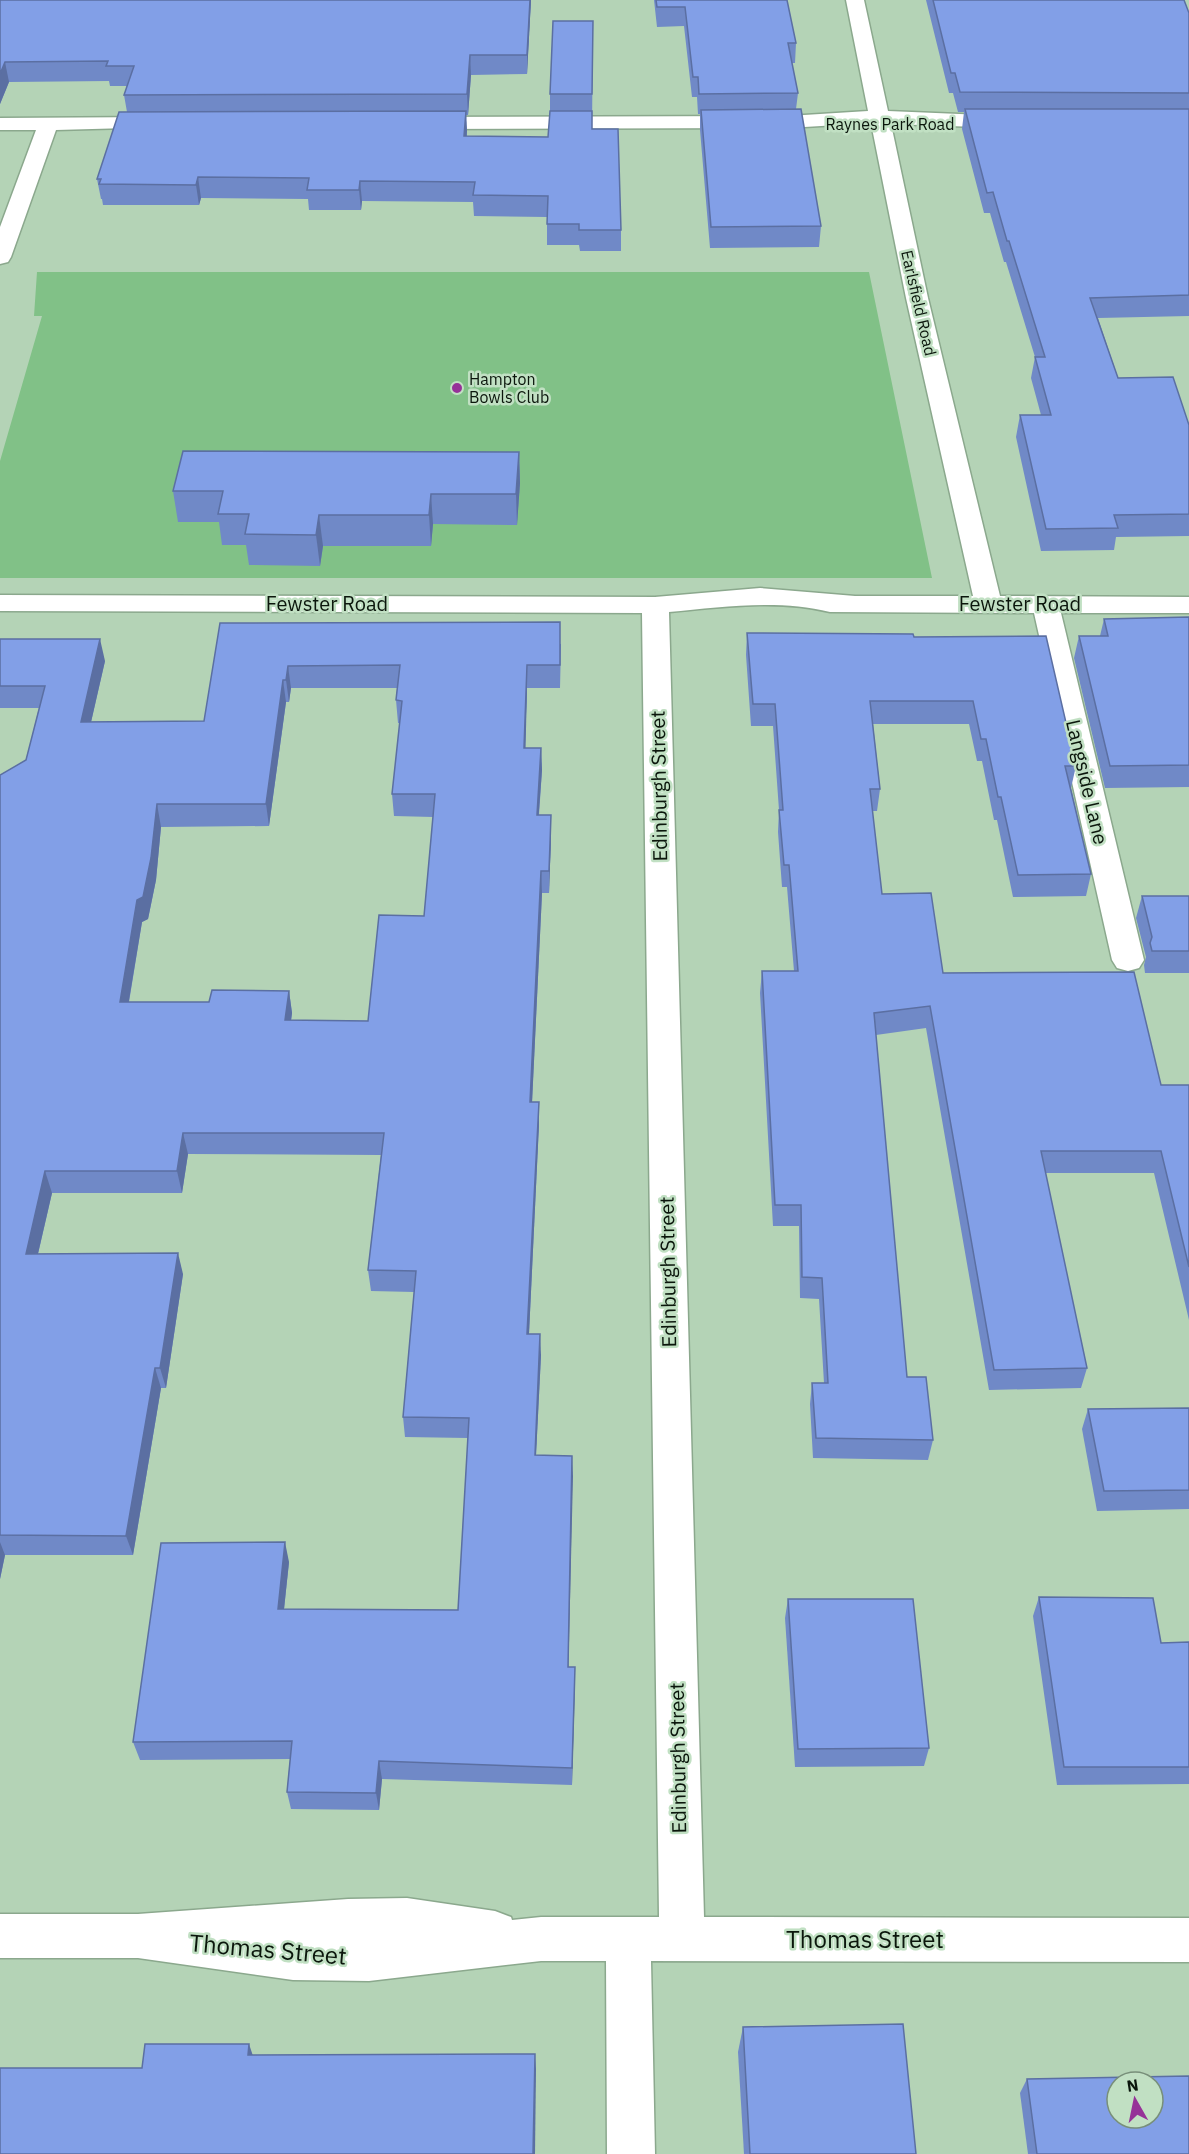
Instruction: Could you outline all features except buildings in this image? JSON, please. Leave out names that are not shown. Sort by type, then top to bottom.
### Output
[{"type":"street","name":"Earlsfield Road","points":[[855,0],[879,122],[988,604]]},
{"type":"street","name":"Raynes Park Road","points":[[406,123],[1026,122]]},
{"type":"street","points":[[0,124],[180,123]]},
{"type":"street","points":[[0,257],[48,124]]},
{"type":"street","name":"Fewster Road","points":[[0,603],[655,605],[700,612],[851,603],[1189,605]]},
{"type":"street","name":"Edinburgh Street","points":[[655,605],[682,1940]]},
{"type":"street","name":"Langside Lane","points":[[1046,605],[1128,960]]},
{"type":"street","name":"Thomas Street","points":[[0,1936],[138,1936],[293,1958],[369,1959],[541,1939],[1189,1940]]},
{"type":"street","points":[[628,1939],[631,2154]]},
{"type":"green space","name":"Hampton Bowls Club","points":[[37,272],[869,272],[932,578],[0,578],[0,461],[42,316],[34,316]]},
{"type":"place","name":"Hampton Bowls Club","points":[[457,388]]}]
